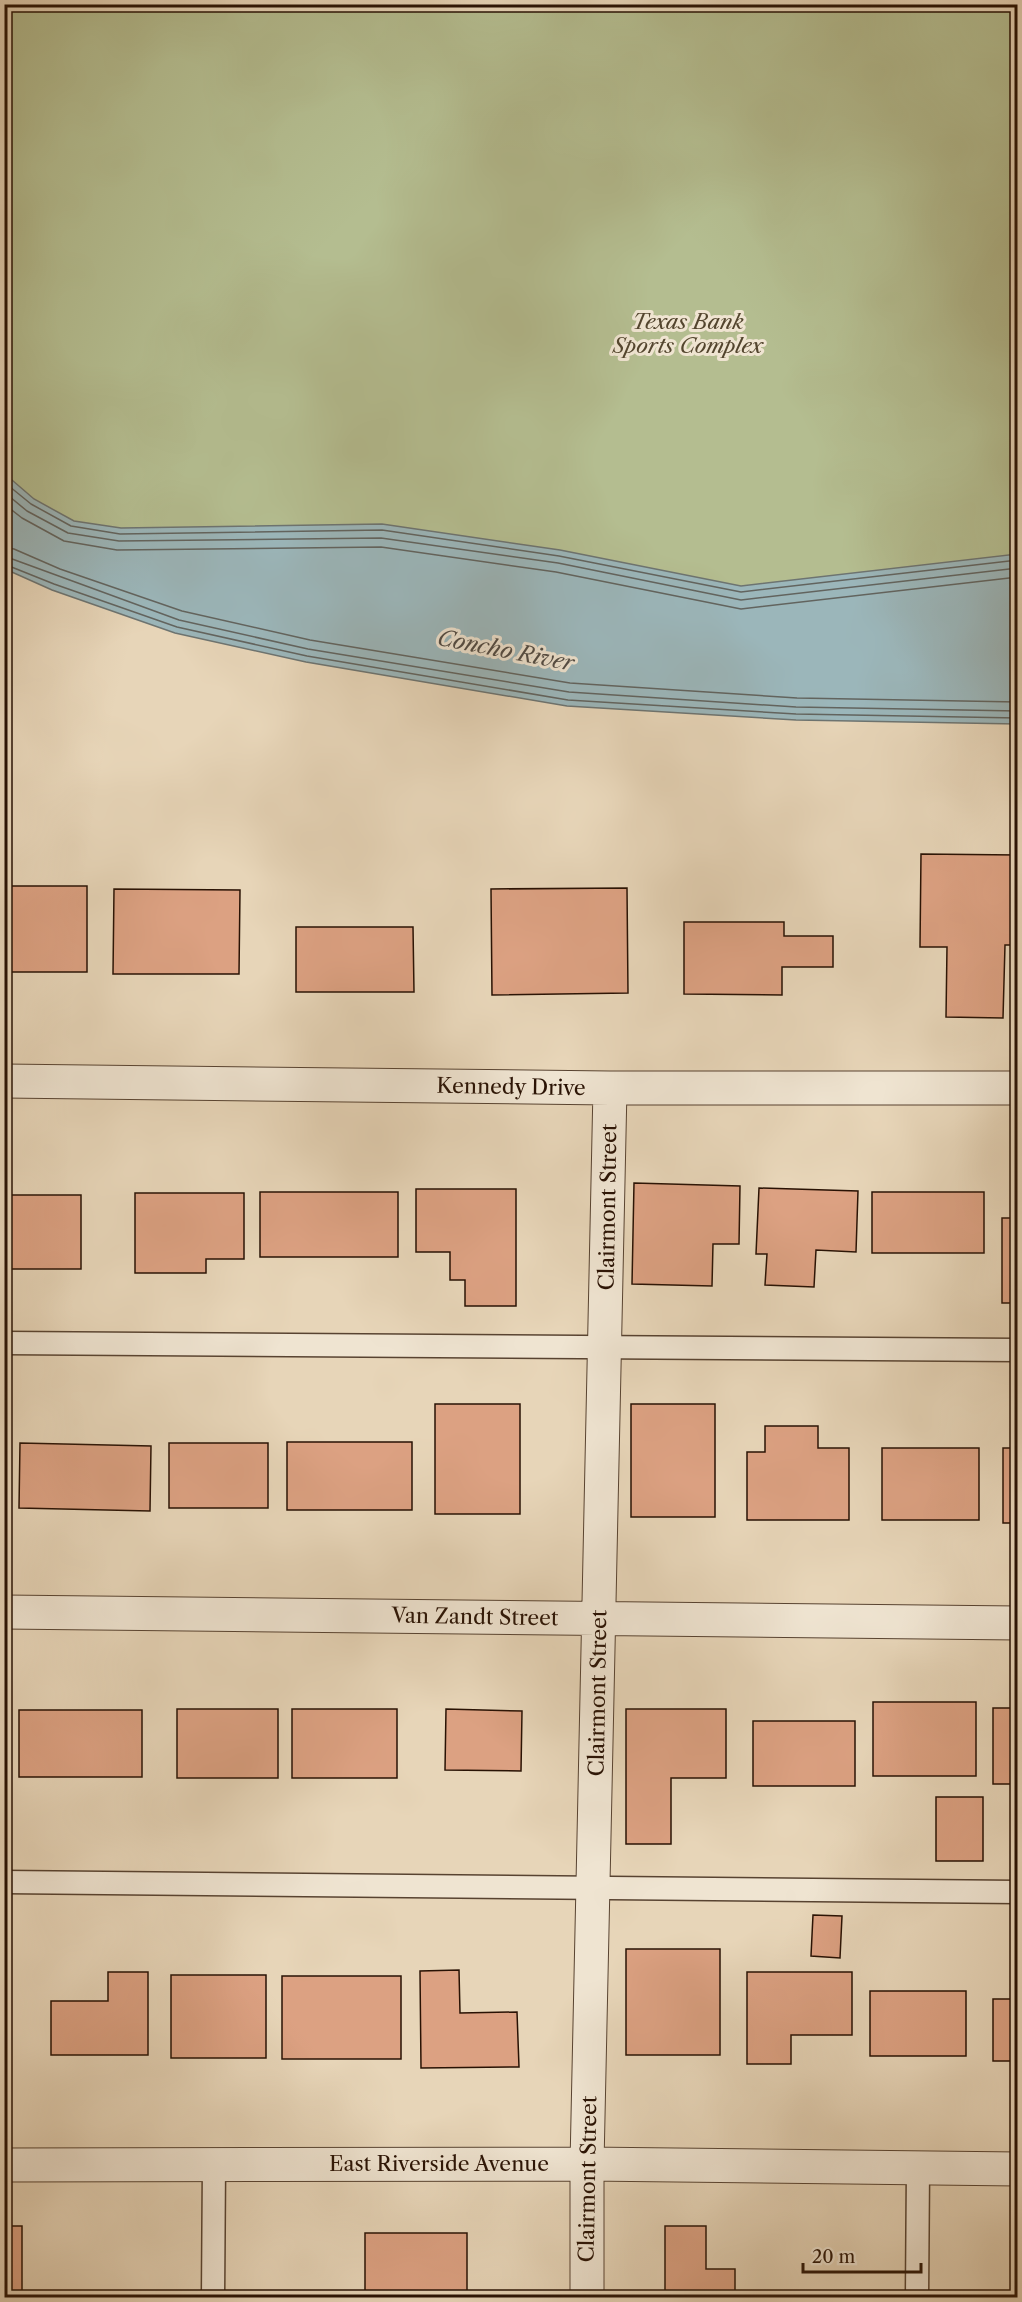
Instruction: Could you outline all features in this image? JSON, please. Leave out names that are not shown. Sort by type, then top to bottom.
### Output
[{"type":"street","name":"Kennedy Drive","points":[[4,1081],[610,1088],[1017,1088]]},
{"type":"street","name":"Clairmont Street","points":[[587,2298],[587,2164],[610,1088]]},
{"type":"street","name":"Van Zandt Street","points":[[4,1612],[1017,1623]]},
{"type":"street","name":"East Riverside Avenue","points":[[4,2165],[587,2164],[1017,2169]]},
{"type":"lane","points":[[4,1343],[1017,1350]]},
{"type":"lane","points":[[4,1882],[1017,1892]]},
{"type":"lane","points":[[213,2298],[214,2164]]},
{"type":"lane","points":[[917,2298],[918,2168]]},
{"type":"green space","name":"Texas Bank Sports Complex","points":[[4,5],[1017,5],[1017,662],[5,541]]},
{"type":"water","name":"Concho River","points":[[5,474],[34,499],[74,521],[121,528],[382,524],[560,550],[741,586],[1017,554],[1017,724],[796,720],[567,706],[306,662],[175,633],[52,590],[5,569]]},
{"type":"building","points":[[921,854],[1018,855],[1018,945],[1005,945],[1003,1018],[946,1017],[947,947],[920,947]]},
{"type":"building","points":[[4,886],[87,886],[87,972],[4,972]]},
{"type":"building","points":[[627,888],[628,993],[492,995],[491,889]]},
{"type":"building","points":[[114,889],[240,890],[239,974],[113,974]]},
{"type":"building","points":[[684,922],[784,922],[784,936],[833,936],[833,967],[782,967],[782,995],[684,994]]},
{"type":"building","points":[[296,927],[413,927],[414,992],[296,992]]},
{"type":"building","points":[[634,1183],[740,1186],[739,1244],[713,1244],[712,1286],[632,1284]]},
{"type":"building","points":[[759,1188],[858,1191],[856,1252],[816,1250],[814,1287],[765,1285],[767,1254],[756,1254]]},
{"type":"building","points":[[416,1189],[516,1189],[516,1306],[465,1306],[465,1280],[450,1280],[450,1252],[416,1252]]},
{"type":"building","points":[[260,1192],[398,1192],[398,1257],[260,1257]]},
{"type":"building","points":[[872,1192],[984,1192],[984,1253],[872,1253]]},
{"type":"building","points":[[135,1193],[244,1193],[244,1259],[206,1259],[206,1273],[135,1273]]},
{"type":"building","points":[[4,1195],[81,1195],[81,1269],[4,1269]]},
{"type":"building","points":[[1002,1218],[1018,1218],[1018,1303],[1002,1303]]},
{"type":"building","points":[[435,1404],[520,1404],[520,1514],[435,1514]]},
{"type":"building","points":[[631,1404],[715,1404],[715,1517],[631,1517]]},
{"type":"building","points":[[765,1426],[818,1426],[818,1448],[849,1448],[849,1520],[747,1520],[747,1452],[765,1452]]},
{"type":"building","points":[[287,1442],[412,1442],[412,1510],[287,1510]]},
{"type":"building","points":[[20,1443],[151,1446],[150,1511],[19,1508]]},
{"type":"building","points":[[169,1443],[268,1443],[268,1508],[169,1508]]},
{"type":"building","points":[[882,1448],[979,1448],[979,1520],[882,1520]]},
{"type":"building","points":[[1003,1448],[1018,1448],[1018,1523],[1003,1523]]},
{"type":"building","points":[[873,1702],[976,1702],[976,1776],[873,1776]]},
{"type":"building","points":[[993,1708],[1018,1708],[1018,1784],[993,1784]]},
{"type":"building","points":[[177,1709],[278,1709],[278,1778],[177,1778]]},
{"type":"building","points":[[292,1709],[397,1709],[397,1778],[292,1778]]},
{"type":"building","points":[[446,1709],[522,1711],[521,1771],[445,1770]]},
{"type":"building","points":[[626,1709],[726,1709],[726,1778],[671,1778],[671,1844],[626,1844]]},
{"type":"building","points":[[19,1710],[142,1710],[142,1777],[19,1777]]},
{"type":"building","points":[[753,1721],[855,1721],[855,1786],[753,1786]]},
{"type":"building","points":[[936,1797],[983,1797],[983,1861],[936,1861]]},
{"type":"building","points":[[813,1915],[842,1916],[840,1958],[811,1956]]},
{"type":"building","points":[[626,1949],[720,1949],[720,2055],[626,2055]]},
{"type":"building","points":[[459,1970],[460,2013],[517,2012],[519,2067],[421,2068],[420,1971]]},
{"type":"building","points":[[108,1972],[148,1972],[148,2055],[51,2055],[51,2001],[108,2001]]},
{"type":"building","points":[[747,1972],[852,1972],[852,2035],[791,2035],[791,2064],[747,2064]]},
{"type":"building","points":[[171,1975],[266,1975],[266,2058],[171,2058]]},
{"type":"building","points":[[282,1976],[401,1976],[401,2059],[282,2059]]},
{"type":"building","points":[[870,1991],[966,1991],[966,2056],[870,2056]]},
{"type":"building","points":[[993,1999],[1018,1999],[1018,2061],[993,2061]]},
{"type":"building","points":[[4,2226],[22,2226],[22,2298],[4,2298]]},
{"type":"building","points":[[665,2226],[706,2226],[706,2269],[735,2269],[735,2298],[665,2298]]},
{"type":"building","points":[[365,2233],[467,2233],[467,2298],[365,2298]]}]
